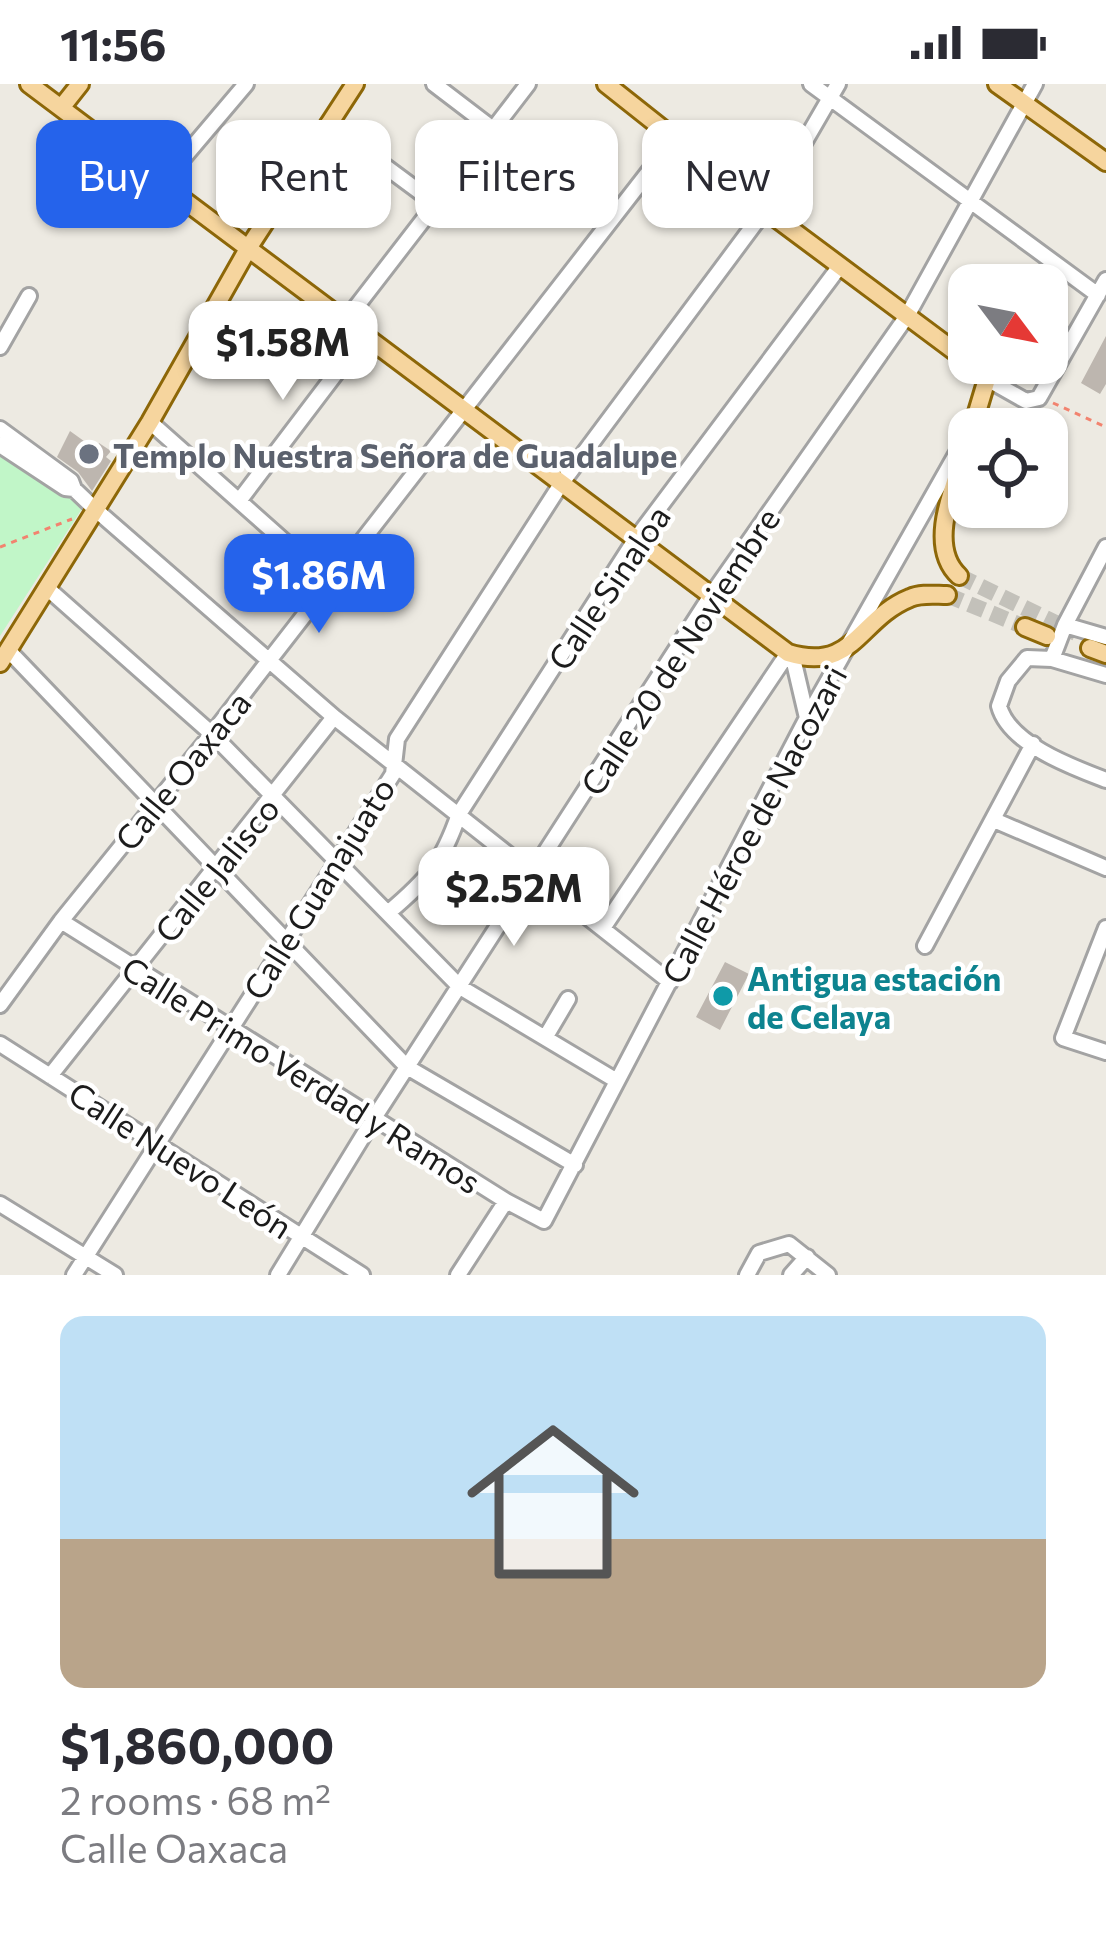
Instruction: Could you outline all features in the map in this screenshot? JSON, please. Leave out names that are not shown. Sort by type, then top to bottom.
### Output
[{"type":"main road","points":[[29,84],[78,120]]},
{"type":"main road","points":[[61,108],[80,84]]},
{"type":"main road","points":[[331,120],[355,84]]},
{"type":"main road","points":[[997,84],[1106,162]]},
{"type":"main road","points":[[608,85],[653,120]]},
{"type":"main road","points":[[192,204],[790,654],[812,661],[844,651],[899,603],[914,595],[947,595]]},
{"type":"main road","points":[[4,656],[150,422],[263,228]]},
{"type":"main road","points":[[789,228],[948,347]]},
{"type":"main road","points":[[948,517],[945,556],[959,576]]},
{"type":"main road","points":[[1025,627],[1047,636]]},
{"type":"street","points":[[192,148],[246,84]]},
{"type":"street","points":[[434,84],[481,120]]},
{"type":"street","points":[[500,120],[528,84]]},
{"type":"street","points":[[811,84],[1098,295]]},
{"type":"street","name":"Calle Guanajuato","points":[[813,126],[838,84]]},
{"type":"street","name":"Calle 20 de Noviembre","points":[[278,1275],[710,597],[907,316],[1035,84]]},
{"type":"street","name":"Calle Oaxaca","points":[[0,1005],[642,180]]},
{"type":"street","points":[[346,320],[417,228]]},
{"type":"street","name":"Calle Guanajuato","points":[[74,1275],[395,764],[397,739],[561,484],[752,228]]},
{"type":"street","name":"Calle Sinaloa","points":[[388,912],[432,875],[446,853],[459,814],[635,540],[840,266]]},
{"type":"street","points":[[1068,347],[1106,280]]},
{"type":"street","points":[[0,347],[28,296]]},
{"type":"street","points":[[239,501],[365,335]]},
{"type":"street","points":[[996,384],[1026,401],[1039,398],[1047,384]]},
{"type":"street","points":[[150,422],[330,583]]},
{"type":"street","points":[[0,429],[71,481],[96,510],[334,717],[670,982]]},
{"type":"street","points":[[0,445],[65,488],[74,489]]},
{"type":"street","name":"Calle Héroe de Nacozari","points":[[544,1221],[807,718],[948,470]]},
{"type":"street","points":[[1052,659],[1106,547]]},
{"type":"street","points":[[46,588],[212,734],[460,987],[617,1081]]},
{"type":"street","points":[[1065,625],[1100,645]]},
{"type":"street","points":[[790,654],[807,718]]},
{"type":"street","points":[[603,928],[790,654]]},
{"type":"street","points":[[4,656],[155,803],[407,1067],[575,1166]]},
{"type":"street","points":[[1106,676],[1052,659],[1027,658],[1018,665],[999,706],[1008,726],[1033,744],[1106,780]]},
{"type":"street","name":"Calle Jalisco","points":[[50,1076],[334,717]]},
{"type":"street","points":[[925,946],[1033,744]]},
{"type":"street","points":[[994,820],[1106,868]]},
{"type":"street","name":"Calle Primo Verdad y Ramos","points":[[61,921],[544,1221]]},
{"type":"street","points":[[1106,928],[1063,1037],[1106,1052]]},
{"type":"street","points":[[545,1038],[568,999]]},
{"type":"street","name":"Calle Nuevo León","points":[[0,1044],[362,1275]]},
{"type":"street","points":[[458,1275],[506,1201]]},
{"type":"street","points":[[0,1204],[115,1275]]},
{"type":"street","points":[[747,1275],[758,1253],[789,1244],[828,1275]]},
{"type":"street","points":[[791,1275],[807,1257]]},
{"type":"path","points":[[1052,402],[1106,427]]},
{"type":"path","points":[[0,548],[96,510]]},
{"type":"green space","points":[[0,452],[83,507],[0,636]]},
{"type":"building","points":[[1106,336],[1106,384],[1100,394],[1081,383]]},
{"type":"building","name":"Templo Nuestra Señora de Guadalupe","points":[[70,431],[95,449],[99,443],[111,451],[106,457],[111,461],[92,491],[78,472],[57,457]]},
{"type":"building","name":"Antigua estación de Celaya","points":[[725,962],[749,974],[720,1030],[696,1017]]},
{"type":"tunnel","points":[[959,576],[1076,633]]},
{"type":"tunnel","points":[[947,595],[1025,627]]},
{"type":"place","name":"Templo Nuestra Señora de Guadalupe","points":[[89,454]]},
{"type":"place","name":"Antigua estación de Celaya","points":[[723,996]]}]
